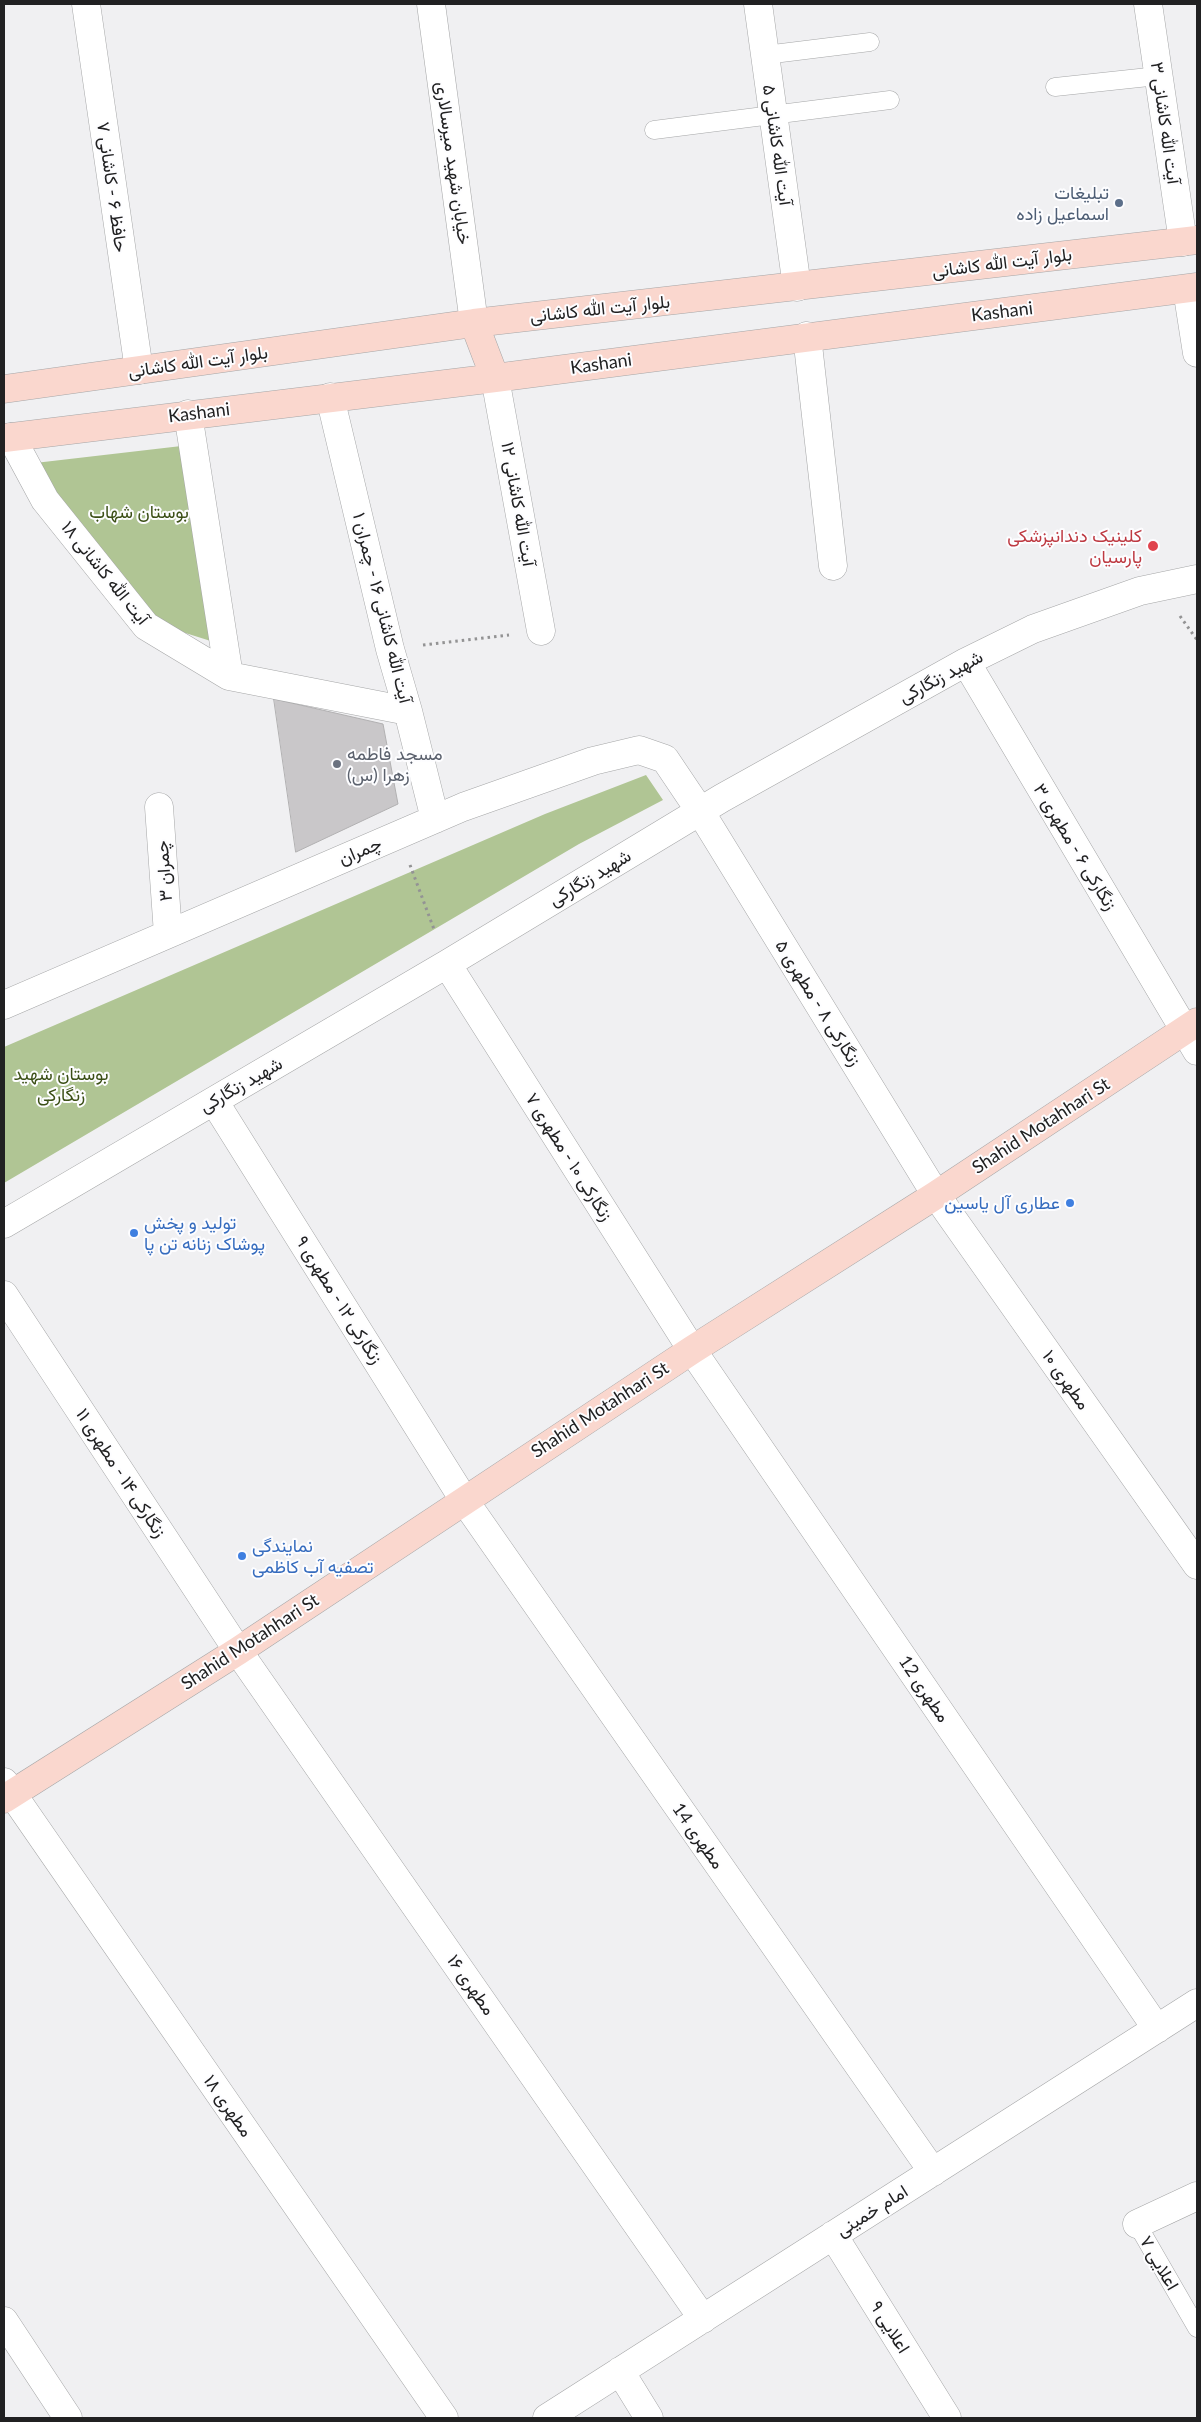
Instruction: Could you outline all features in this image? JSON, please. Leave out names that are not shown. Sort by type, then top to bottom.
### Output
[{"type":"main road","name":"بلوار آیت الله کاشانی","points":[[4,389],[474,323],[1190,241]]},
{"type":"main road","name":"Kashani","points":[[7,437],[495,378],[808,336],[1192,288]]},
{"type":"main road","points":[[474,323],[495,378]]},
{"type":"main road","name":"Shahid Motahhari St","points":[[6,1792],[238,1651],[692,1350],[1193,1035]]},
{"type":"street","name":"حافظ ۶ - کاشانی ۷","points":[[86,4],[139,370]]},
{"type":"street","name":"خیابان شهید میرسالاری","points":[[431,4],[474,323]]},
{"type":"street","name":"آیت الله کاشانی ۵","points":[[758,4],[797,287]]},
{"type":"street","name":"آیت الله کاشانی ۳","points":[[1148,4],[1158,76],[1190,241]]},
{"type":"street","points":[[1192,288],[1197,352]]},
{"type":"street","points":[[808,336],[833,566]]},
{"type":"street","name":"آیت الله کاشانی ۱۲","points":[[495,378],[541,631]]},
{"type":"street","name":"آیت الله کاشانی ۱۶ - چمران ۱","points":[[330,397],[390,650],[408,711],[435,819]]},
{"type":"street","points":[[188,414],[229,676]]},
{"type":"street","name":"آیت الله کاشانی ۱۸","points":[[7,437],[46,500],[146,626],[229,676],[408,711]]},
{"type":"street","name":"شهید زنگارکی","points":[[4,1224],[447,964],[700,811],[966,662],[1033,629],[1140,592],[1197,579]]},
{"type":"street","name":"زنگارکی ۶ - مطهری ۳","points":[[966,662],[1193,1035]]},
{"type":"street","name":"چمران","points":[[4,1005],[462,807],[593,761],[639,750],[666,759],[700,811]]},
{"type":"street","name":"چمران ۳","points":[[159,807],[168,934]]},
{"type":"street","name":"زنگارکی ۸ - مطهری ۵","points":[[700,811],[936,1195]]},
{"type":"street","name":"زنگارکی ۱۰ - مطهری ۷","points":[[447,964],[692,1350]]},
{"type":"street","name":"زنگارکی ۱۲ - مطهری ۹","points":[[214,1100],[464,1500]]},
{"type":"street","name":"مطهری ۱۰","points":[[936,1195],[1197,1565]]},
{"type":"street","name":"زنگارکی ۱۴ - مطهری ۱۱","points":[[4,1295],[238,1651]]},
{"type":"street","name":"مطهری 12","points":[[692,1350],[1157,2029]]},
{"type":"street","name":"مطهری 14","points":[[464,1500],[933,2172]]},
{"type":"street","name":"مطهری ۱۶","points":[[238,1651],[703,2318]]},
{"type":"street","name":"مطهری ۱۸","points":[[6,1792],[444,2418]]},
{"type":"street","name":"امام خمینی","points":[[546,2418],[1197,2003]]},
{"type":"street","points":[[1136,2224],[1197,2196]]},
{"type":"street","name":"اعلایی ۹","points":[[833,2235],[947,2418]]},
{"type":"street","points":[[4,2321],[68,2418]]},
{"type":"street","points":[[620,2371],[649,2418]]},
{"type":"lane","points":[[764,55],[870,42]]},
{"type":"lane","points":[[1055,88],[1158,76]]},
{"type":"lane","points":[[654,130],[890,100]]},
{"type":"lane","name":"اعلایی ۷","points":[[1136,2224],[1197,2328]]},
{"type":"path","points":[[390,650],[541,631]]},
{"type":"path","points":[[398,834],[447,964]]},
{"type":"green space","name":"بوستان شهاب","points":[[190,445],[217,643],[157,624],[79,534],[35,463]]},
{"type":"green space","name":"بوستان شهید زنگارکی","points":[[646,775],[663,800],[579,844],[4,1183],[4,1047],[545,814]]},
{"type":"building","name":"مسجد فاطمه زهرا (س)","points":[[274,699],[383,724],[398,804],[296,852]]},
{"type":"place","name":"تبلیغات اسماعیل زاده","points":[[1119,203]]},
{"type":"place","name":"کلینیک دندانپزشکی پارسیان","points":[[1153,546]]},
{"type":"place","name":"مسجد فاطمه زهرا (س)","points":[[337,764]]},
{"type":"place","name":"عطاری آل یاسین","points":[[1070,1203]]},
{"type":"place","name":"تولید و پخش پوشاک زنانه تن پا","points":[[134,1233]]},
{"type":"place","name":"نمایندگی تصفیه آب کاظمی","points":[[242,1556]]}]
